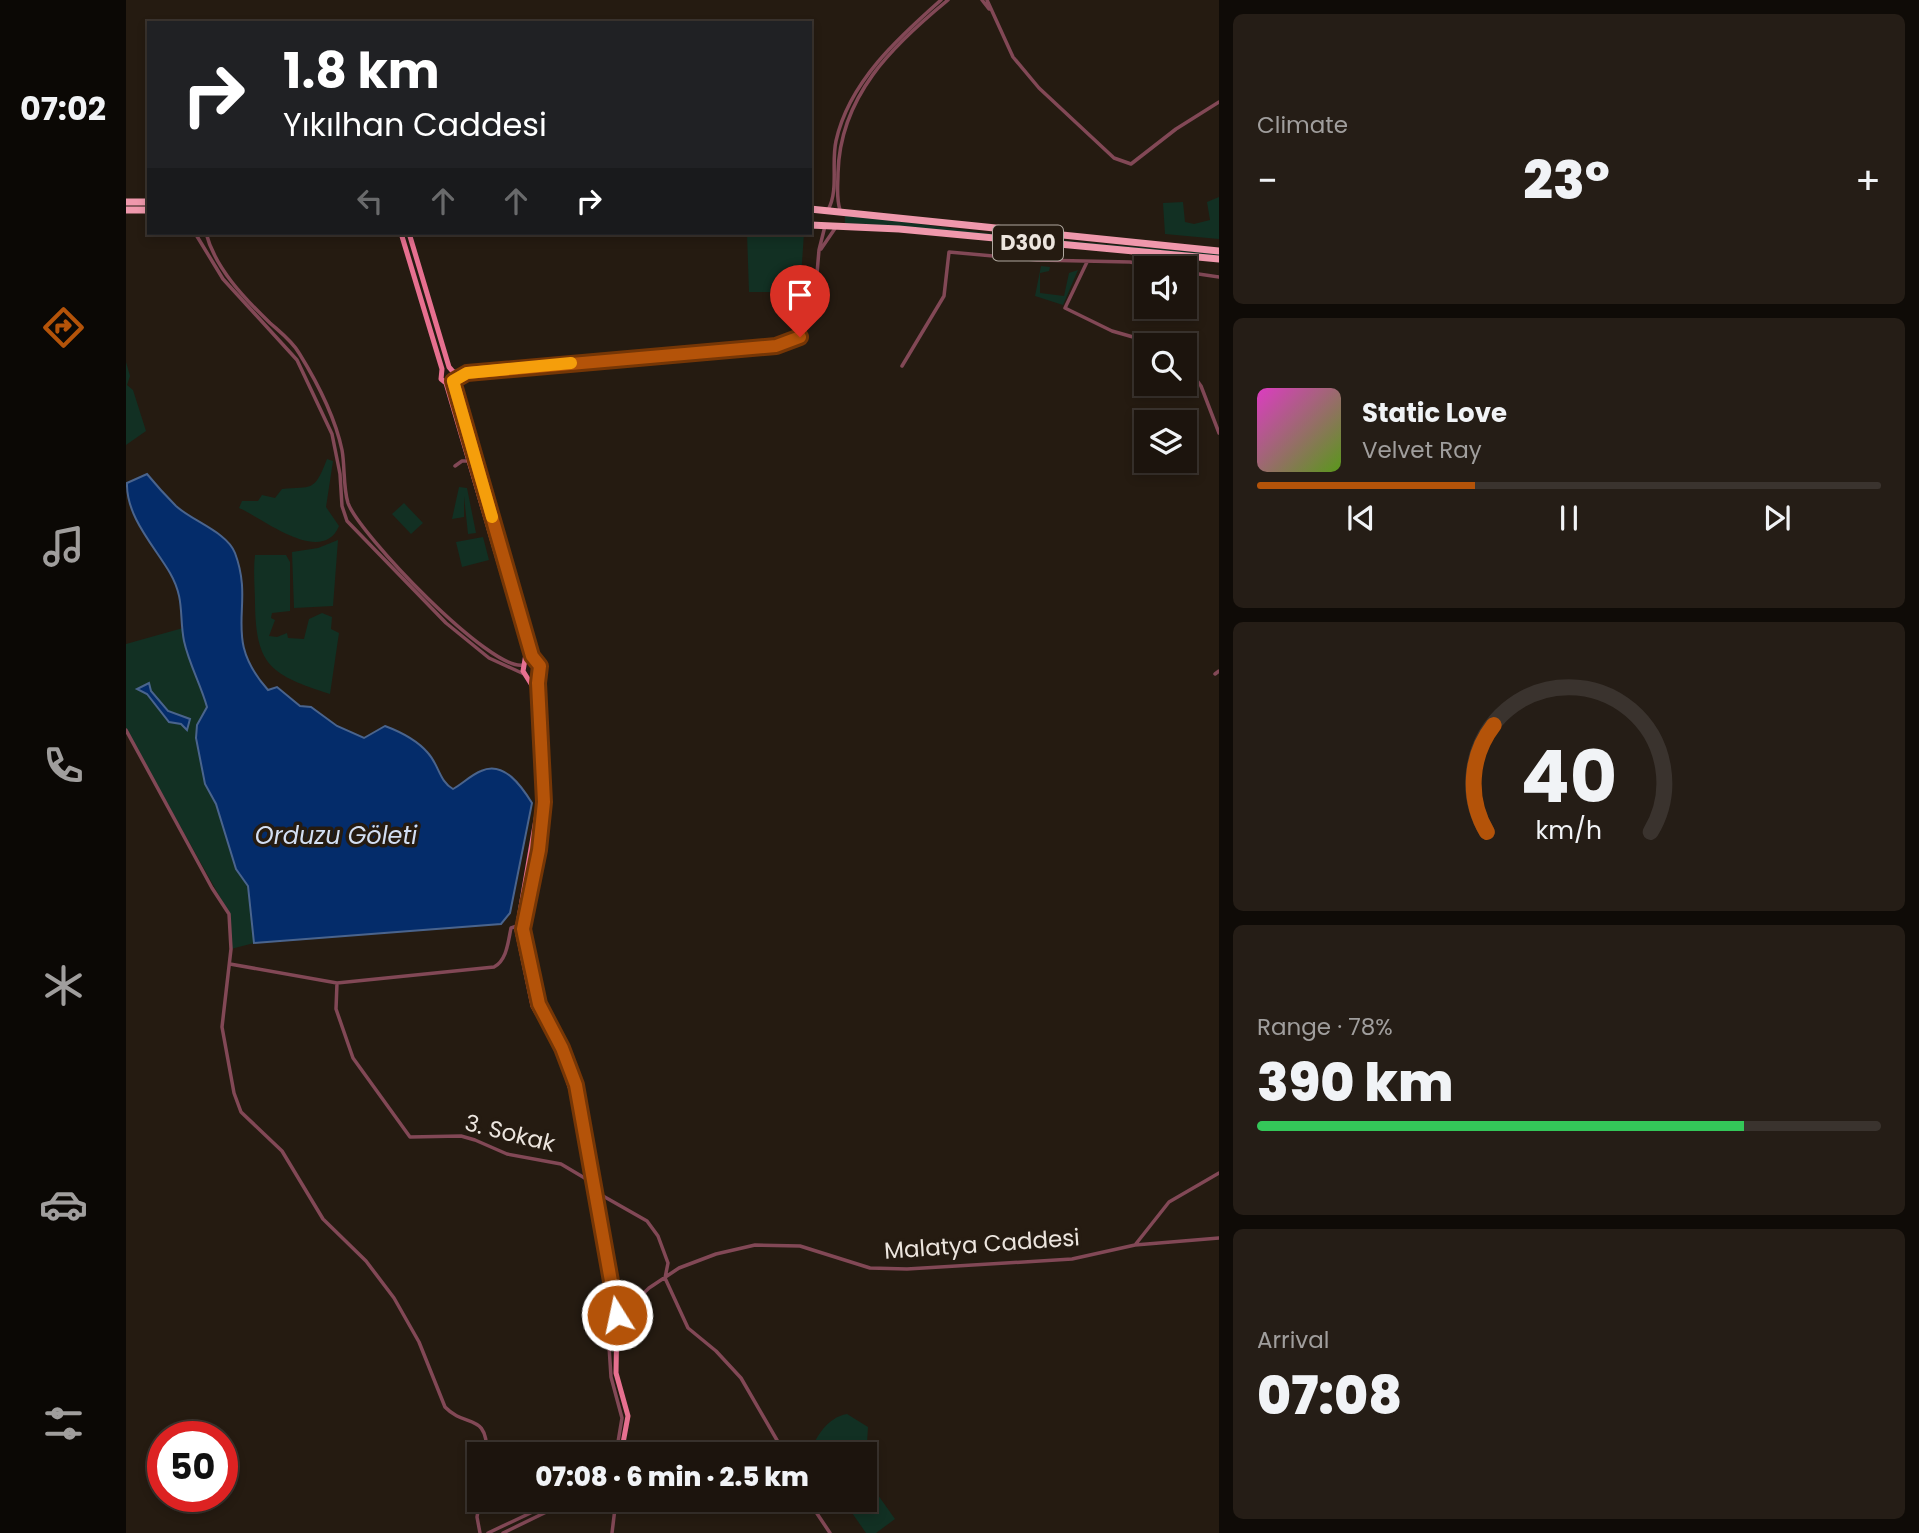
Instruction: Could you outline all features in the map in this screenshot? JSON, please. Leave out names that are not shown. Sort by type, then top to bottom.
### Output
[{"type":"highway","points":[[126,202],[147,202]]},
{"type":"highway","name":"D300","points":[[812,209],[840,210],[936,224],[1219,251]]},
{"type":"highway","points":[[126,210],[147,210]]},
{"type":"highway","points":[[825,226],[828,210]]},
{"type":"highway","points":[[836,227],[841,218],[840,210]]},
{"type":"highway","name":"D300","points":[[812,225],[899,229],[1219,259]]},
{"type":"main road","points":[[402,235],[448,369]]},
{"type":"main road","points":[[410,235],[470,454],[535,661],[540,666],[538,677],[544,802],[539,850],[520,925],[539,1004],[574,1078],[596,1192],[614,1317],[616,1373],[628,1416],[623,1442]]},
{"type":"main road","points":[[448,369],[441,379],[451,381]]},
{"type":"main road","points":[[470,454],[470,462],[526,654],[524,674],[530,679],[539,772],[539,802],[520,925],[533,1006],[558,1050],[571,1086],[614,1317],[609,1346]]},
{"type":"street","points":[[828,210],[832,200],[834,150],[838,130],[849,109],[888,47],[941,0]]},
{"type":"street","points":[[840,210],[839,150],[843,130],[853,110],[891,49],[948,0]]},
{"type":"street","points":[[982,0],[1013,57],[1039,88],[1114,158],[1131,163],[1176,129],[1219,102]]},
{"type":"street","points":[[987,0],[990,11]]},
{"type":"street","points":[[448,369],[467,373],[776,346],[796,341],[809,328],[814,316],[825,226]]},
{"type":"street","points":[[820,250],[836,227]]},
{"type":"street","points":[[196,235],[209,260],[229,286],[297,360],[332,434],[345,517],[369,547],[446,624],[489,658],[524,674]]},
{"type":"street","points":[[207,235],[213,254],[232,281],[293,345],[308,370],[336,426],[347,477],[348,504],[373,541],[449,619],[507,663],[525,664],[535,661]]},
{"type":"street","points":[[902,366],[944,296],[949,252],[1134,263]]},
{"type":"street","points":[[1130,252],[1130,262]]},
{"type":"street","points":[[1087,262],[1065,308],[1134,337]]},
{"type":"street","points":[[1197,274],[1219,277]]},
{"type":"street","points":[[451,381],[467,373]]},
{"type":"street","points":[[1197,380],[1219,433]]},
{"type":"street","points":[[455,466],[462,461],[470,462]]},
{"type":"street","points":[[352,524],[358,520]]},
{"type":"street","points":[[530,679],[538,677]]},
{"type":"street","points":[[126,730],[229,914],[230,964],[222,1027],[234,1093],[241,1112],[282,1151],[323,1219],[385,1285],[419,1342],[445,1407],[454,1414],[479,1424],[486,1442]]},
{"type":"street","points":[[230,964],[337,983],[494,967],[500,964],[507,950],[511,928],[520,925]]},
{"type":"street","name":"3. Sokak","points":[[337,983],[337,1009],[353,1058],[410,1137],[461,1136],[475,1139],[507,1154],[561,1164],[588,1180],[596,1192],[640,1220],[647,1221],[662,1245],[668,1263],[665,1278],[688,1328],[716,1351],[741,1378],[778,1442]]},
{"type":"street","points":[[1135,1245],[1169,1202],[1219,1173]]},
{"type":"street","name":"Malatya Caddesi","points":[[614,1317],[679,1268],[716,1254],[755,1245],[800,1245],[832,1253],[870,1268],[907,1269],[1072,1259],[1135,1245],[1219,1238]]},
{"type":"street","points":[[609,1346],[611,1377],[622,1418],[618,1442]]},
{"type":"street","points":[[478,1512],[480,1533]]},
{"type":"street","points":[[488,1533],[533,1512]]},
{"type":"street","points":[[503,1533],[546,1512]]},
{"type":"street","points":[[612,1533],[615,1512]]},
{"type":"street","points":[[816,1512],[830,1533]]},
{"type":"green space","points":[[1219,197],[1219,239],[1165,234],[1163,203],[1183,202],[1185,222],[1194,224],[1210,220],[1207,202]]},
{"type":"green space","points":[[845,214],[1001,235],[1219,256],[845,224]]},
{"type":"green space","points":[[747,235],[804,235],[800,292],[749,292]]},
{"type":"green space","points":[[1041,266],[1050,267],[1049,271],[1040,273],[1040,293],[1064,296],[1069,273],[1078,270],[1063,305],[1035,296]]},
{"type":"green space","points":[[126,362],[130,376],[127,385],[133,390],[146,431],[126,445]]},
{"type":"green space","points":[[327,459],[333,461],[326,507],[339,526],[331,537],[319,542],[306,541],[291,536],[239,508],[242,501],[258,501],[262,495],[275,498],[282,489],[311,486],[319,478]]},
{"type":"green space","points":[[459,487],[467,488],[476,533],[468,534],[464,496],[464,517],[452,519]]},
{"type":"green space","points":[[404,503],[423,523],[411,534],[392,514]]},
{"type":"green space","points":[[483,537],[489,560],[462,567],[456,542]]},
{"type":"green space","points":[[338,540],[333,606],[294,608],[292,552],[318,548]]},
{"type":"green space","points":[[255,555],[286,555],[290,562],[290,611],[272,613],[271,618],[275,620],[269,636],[277,637],[287,633],[288,638],[304,639],[309,619],[322,613],[332,617],[331,629],[339,633],[330,694],[281,674],[271,666],[264,655],[256,625]]},
{"type":"green space","points":[[183,628],[184,640],[207,707],[197,725],[196,738],[205,784],[216,804],[235,869],[248,886],[254,943],[231,949],[229,913],[126,730],[126,644]]},
{"type":"green space","points":[[847,1414],[868,1427],[867,1442],[815,1442],[828,1423]]},
{"type":"green space","points":[[877,1494],[895,1519],[876,1533],[866,1533],[851,1512],[877,1512]]},
{"type":"water","name":"Orduzu Göleti","points":[[147,474],[176,506],[225,539],[235,553],[242,590],[242,638],[254,671],[268,690],[277,687],[300,706],[311,707],[337,726],[364,738],[385,726],[403,734],[428,753],[445,782],[453,789],[477,773],[497,769],[505,772],[523,790],[532,803],[510,913],[501,924],[254,943],[248,886],[236,869],[216,804],[205,784],[196,738],[197,725],[207,707],[184,641],[178,591],[170,573],[136,520],[128,496],[127,483]]},
{"type":"water","points":[[149,683],[151,691],[168,711],[190,719],[187,730],[181,724],[169,722],[147,694],[137,689]]},
{"type":"slow traffic","points":[[492,517],[453,381],[467,373],[571,363]]},
{"type":"route","points":[[617,1315],[576,1085],[562,1048],[541,1011],[523,929],[539,850],[544,802],[545,778],[538,683],[540,666],[532,656],[453,381],[467,373],[714,349],[776,346],[796,341],[800,337]]}]
